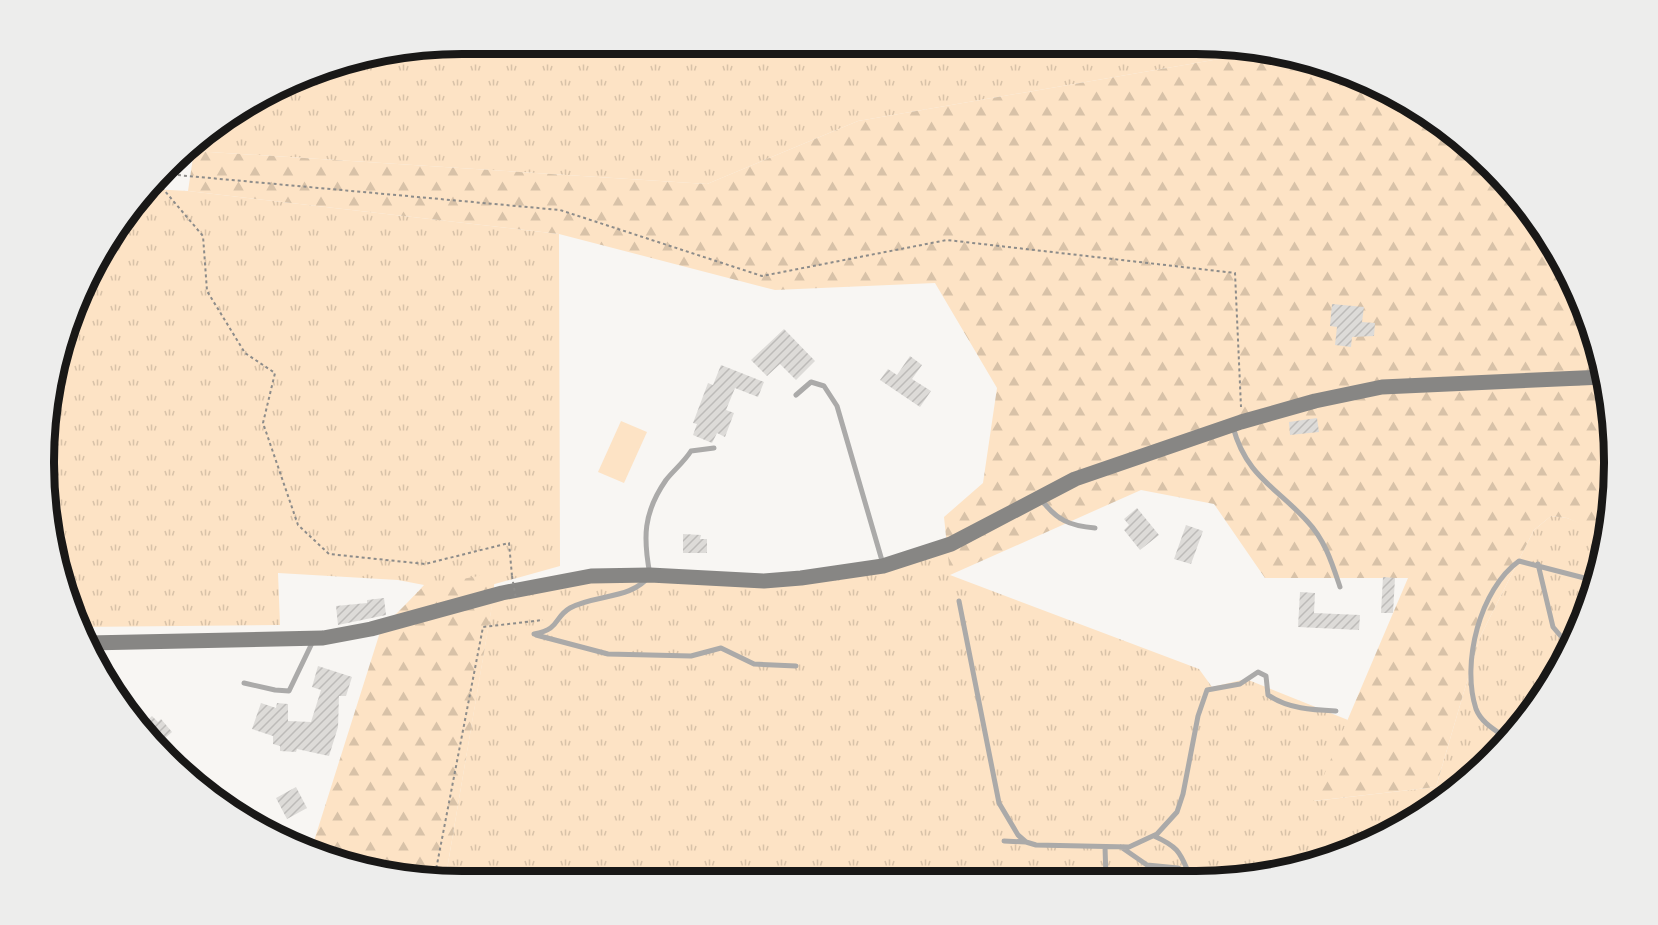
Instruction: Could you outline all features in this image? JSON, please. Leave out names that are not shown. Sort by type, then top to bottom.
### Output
[{"type":"main road","points":[[96,643],[314,638],[371,629],[502,593],[591,576],[650,575],[730,581],[781,580],[883,566],[951,544],[1038,496],[1075,479],[1237,424],[1315,401],[1382,387],[1595,377]]},
{"type":"lane","points":[[796,395],[811,382],[824,386],[837,406],[883,566]]},
{"type":"lane","points":[[1237,424],[1239,449],[1252,469],[1307,521],[1326,548],[1340,587]]},
{"type":"lane","points":[[714,448],[691,451],[664,482],[649,512],[644,538],[650,575],[638,587],[569,609],[554,628],[534,634],[608,654],[684,657],[721,648],[754,664],[796,666]]},
{"type":"lane","points":[[1038,496],[1060,520],[1076,526],[1095,528]]},
{"type":"lane","points":[[1500,735],[1493,730],[1476,710],[1472,670],[1477,628],[1483,607],[1505,572],[1519,561],[1587,578]]},
{"type":"lane","points":[[1538,564],[1553,627],[1564,639]]},
{"type":"lane","points":[[959,601],[999,803],[1011,826],[1026,842]]},
{"type":"lane","points":[[244,683],[289,691],[314,638]]},
{"type":"lane","points":[[1004,841],[1051,847],[1121,847],[1142,843],[1154,836],[1177,812],[1183,794],[1198,716],[1207,690],[1240,684],[1258,672],[1266,676],[1268,695],[1274,699],[1297,708],[1336,711]]},
{"type":"lane","points":[[1154,836],[1177,849],[1184,856],[1188,871]]},
{"type":"lane","points":[[1105,847],[1106,871]]},
{"type":"lane","points":[[1121,847],[1147,865],[1178,868],[1182,871]]},
{"type":"path","points":[[173,175],[560,210],[762,276],[947,240],[1235,273],[1237,424]]},
{"type":"path","points":[[161,187],[203,236],[207,291],[245,353],[275,373],[263,423],[298,525],[329,554],[425,564],[509,543],[516,599]]},
{"type":"path","points":[[436,870],[483,627],[562,618]]},
{"type":"green space","points":[[462,54],[1196,54],[1249,57],[1278,63],[1225,58],[858,121],[707,184],[198,151],[258,109],[306,85],[357,68],[409,57]]},
{"type":"green space","points":[[1225,58],[1267,60],[1301,68],[1352,85],[1400,109],[1465,155],[1503,193],[1535,236],[1562,282],[1573,306],[1590,357],[1601,409],[1603,436],[1601,516],[1598,532],[1567,518],[1551,516],[1534,530],[1480,637],[1436,787],[1313,801],[1408,578],[1265,578],[1214,504],[1141,490],[950,575],[944,517],[983,483],[997,388],[935,283],[775,290],[559,234],[188,191],[193,155],[198,151],[707,184],[858,121]]},
{"type":"green space","points":[[159,189],[559,234],[560,566],[401,610],[424,585],[398,580],[278,573],[280,625],[89,627],[76,594],[57,516],[54,462],[57,409],[68,357],[85,306],[109,258],[138,214]]},
{"type":"green space","points":[[621,421],[647,432],[624,483],[598,472]]},
{"type":"green space","points":[[1551,516],[1567,518],[1598,530],[1590,568],[1573,619],[1549,667],[1535,689],[1503,732],[1465,770],[1444,787],[1376,829],[1327,849],[1249,868],[1196,871],[447,870],[493,599],[563,580],[781,580],[951,544],[950,575],[1199,669],[1212,687],[1246,679],[1348,720],[1314,801],[1436,787],[1480,637],[1534,530]]},
{"type":"green space","points":[[495,573],[493,600],[447,870],[409,868],[383,863],[331,849],[314,841],[381,629],[424,586]]},
{"type":"building","points":[[1332,304],[1364,307],[1362,322],[1375,323],[1374,336],[1352,337],[1351,347],[1335,345],[1337,327],[1330,326]]},
{"type":"building","points":[[784,329],[815,361],[796,380],[780,364],[767,376],[751,360]]},
{"type":"building","points":[[910,356],[922,365],[912,379],[931,391],[920,407],[880,380],[888,369],[897,375]]},
{"type":"building","points":[[721,365],[764,382],[758,397],[735,388],[726,410],[734,413],[725,437],[717,433],[712,443],[693,435],[697,424],[693,423],[708,383],[713,385]]},
{"type":"building","points":[[1317,418],[1319,432],[1290,435],[1289,422]]},
{"type":"building","points":[[1137,508],[1159,535],[1140,550],[1124,530],[1129,525],[1124,519]]},
{"type":"building","points":[[1186,525],[1203,531],[1191,564],[1174,559]]},
{"type":"building","points":[[683,534],[701,535],[700,539],[707,539],[707,553],[683,553]]},
{"type":"building","points":[[1383,577],[1395,578],[1393,613],[1381,613]]},
{"type":"building","points":[[1300,592],[1315,593],[1314,613],[1360,615],[1359,630],[1298,627]]},
{"type":"building","points":[[384,598],[386,615],[338,625],[336,606],[367,603],[367,600]]},
{"type":"building","points":[[318,666],[352,677],[346,696],[339,696],[338,727],[329,756],[297,749],[296,752],[280,751],[280,746],[273,744],[273,736],[252,729],[261,703],[276,708],[277,703],[288,704],[288,721],[311,722],[321,690],[312,687]]},
{"type":"building","points":[[152,716],[158,722],[161,719],[172,732],[163,740],[146,721]]},
{"type":"building","points":[[296,787],[307,808],[287,819],[276,798]]}]
